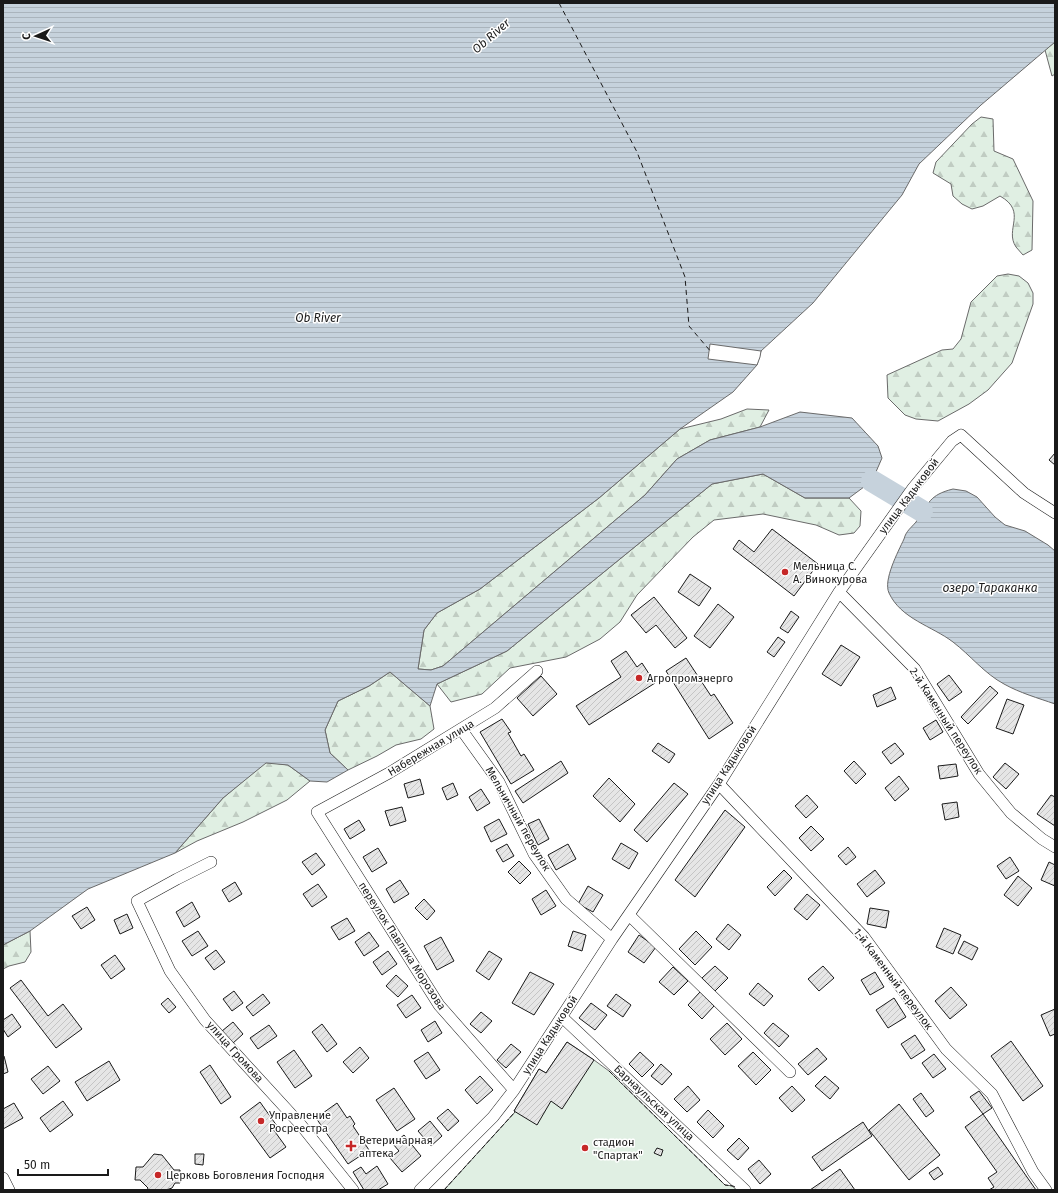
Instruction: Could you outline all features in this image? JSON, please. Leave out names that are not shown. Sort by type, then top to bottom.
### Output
[{"type":"street","name":"улица Кадыковой","points":[[420,1190],[493,1117],[514,1090],[628,915],[719,784],[839,592],[913,488],[952,441],[961,435],[1024,493],[1055,513]]},
{"type":"street","name":"2-й Каменный переулок","points":[[839,592],[915,669],[979,774],[1011,813],[1042,839],[1055,847]]},
{"type":"street","name":"Набережная улица","points":[[316,812],[389,774],[461,730],[495,708],[537,671]]},
{"type":"street","name":"Мельничный переулок","points":[[461,730],[499,782],[534,854],[566,899],[612,939]]},
{"type":"street","name":"1-й Каменный переулок","points":[[719,784],[864,937],[946,1049],[992,1094],[1033,1172],[1046,1190]]},
{"type":"street","name":"переулок Павлика Морозова","points":[[316,812],[439,1005],[514,1090]]},
{"type":"street","name":"улица Громова","points":[[211,862],[177,878],[137,901],[170,971],[205,1020],[302,1125],[353,1190]]},
{"type":"street","points":[[628,915],[790,1072]]},
{"type":"street","name":"Барнаульская улица","points":[[562,1017],[745,1190]]},
{"type":"street","points":[[3,1178],[9,1190]]},
{"type":"green space","points":[[1055,42],[1055,74],[1052,76],[1045,50]]},
{"type":"green space","points":[[981,117],[993,119],[994,151],[1013,159],[1033,201],[1032,250],[1023,255],[1016,247],[1013,240],[1012,234],[1014,214],[1013,208],[1008,202],[1000,196],[983,206],[972,209],[962,204],[953,196],[951,184],[933,173],[936,162],[972,124]]},
{"type":"green space","points":[[1008,274],[1019,276],[1028,283],[1033,293],[1033,304],[1012,363],[988,390],[969,404],[938,421],[916,419],[905,415],[888,398],[887,375],[942,350],[953,349],[961,339],[971,302],[997,276]]},
{"type":"green space","points":[[747,409],[769,410],[760,427],[710,440],[677,459],[645,495],[443,666],[431,670],[418,669],[424,630],[437,613],[480,589],[599,498],[680,429],[721,419]]},
{"type":"green space","points":[[763,474],[805,498],[849,498],[861,511],[860,526],[854,533],[839,535],[816,525],[763,514],[714,520],[693,537],[637,595],[620,622],[600,639],[566,657],[510,668],[482,694],[451,702],[437,684],[507,651],[712,484]]},
{"type":"green space","points":[[390,672],[430,706],[434,729],[421,739],[396,745],[348,770],[330,753],[325,730],[338,701],[369,686]]},
{"type":"green space","points":[[266,762],[288,765],[310,781],[287,800],[243,822],[197,841],[175,853],[223,798]]},
{"type":"green space","points":[[30,931],[31,952],[25,962],[3,969],[3,945]]},
{"type":"green space","name":"стадион \"Спартак\"","points":[[567,1042],[609,1071],[725,1185],[733,1186],[738,1190],[444,1190],[515,1112],[514,1111],[539,1069],[546,1073]]},
{"type":"water","name":"Ob River","points":[[3,3],[1055,3],[1055,42],[981,105],[919,164],[902,195],[813,303],[761,351],[757,365],[733,392],[680,429],[599,498],[480,589],[437,613],[424,630],[418,669],[431,670],[443,666],[645,495],[677,459],[710,440],[760,427],[800,412],[852,418],[878,446],[882,458],[872,481],[849,498],[805,498],[763,474],[712,484],[507,651],[437,684],[430,706],[390,672],[369,686],[338,701],[325,730],[330,753],[348,770],[327,782],[310,781],[288,765],[266,763],[223,798],[175,853],[88,889],[30,931],[3,945]]},
{"type":"water","name":"озеро Тараканка","points":[[953,489],[966,491],[977,497],[995,517],[1005,525],[1025,531],[1055,551],[1055,704],[1016,690],[997,680],[945,636],[909,616],[894,602],[889,593],[888,581],[890,574],[895,558],[906,534],[934,497],[945,491]]},
{"type":"pier","points":[[710,344],[761,351],[760,357],[757,365],[708,359]]},
{"type":"building","points":[[1055,453],[1055,465],[1049,460]]},
{"type":"building","points":[[772,529],[818,564],[794,596],[733,549],[739,540],[754,552]]},
{"type":"building","points":[[690,574],[711,588],[699,606],[678,592]]},
{"type":"building","points":[[654,597],[687,638],[675,648],[656,625],[646,633],[631,615]]},
{"type":"building","points":[[718,604],[734,617],[710,648],[694,636]]},
{"type":"building","points":[[791,611],[799,617],[788,633],[780,628]]},
{"type":"building","points":[[778,637],[785,642],[774,657],[767,652]]},
{"type":"building","points":[[841,645],[860,657],[841,686],[822,674]]},
{"type":"building","points":[[626,651],[637,667],[642,663],[655,683],[589,725],[576,706],[621,677],[611,661]]},
{"type":"building","points":[[686,658],[711,696],[714,694],[733,723],[709,739],[666,671]]},
{"type":"building","points":[[949,675],[962,692],[949,701],[937,684]]},
{"type":"building","points":[[541,676],[557,694],[533,716],[517,698]]},
{"type":"building","points":[[990,686],[998,693],[968,724],[961,717]]},
{"type":"building","points":[[891,687],[896,699],[877,707],[873,695]]},
{"type":"building","points":[[1007,699],[1024,705],[1013,734],[996,728]]},
{"type":"building","points":[[502,719],[511,732],[508,733],[521,756],[524,754],[534,770],[511,784],[480,732]]},
{"type":"building","points":[[936,720],[943,732],[930,740],[923,728]]},
{"type":"building","points":[[658,743],[675,754],[669,763],[652,751]]},
{"type":"building","points":[[895,743],[904,754],[891,764],[882,752]]},
{"type":"building","points":[[561,761],[568,773],[523,803],[515,791]]},
{"type":"building","points":[[854,761],[866,774],[856,784],[844,771]]},
{"type":"building","points":[[1005,763],[1019,774],[1006,789],[993,777]]},
{"type":"building","points":[[956,764],[958,776],[940,779],[938,766]]},
{"type":"building","points":[[899,776],[909,789],[895,801],[885,788]]},
{"type":"building","points":[[609,778],[635,804],[620,822],[593,796]]},
{"type":"building","points":[[420,779],[424,794],[408,798],[404,784]]},
{"type":"building","points":[[453,783],[458,795],[447,800],[442,788]]},
{"type":"building","points":[[674,783],[688,794],[647,842],[634,830]]},
{"type":"building","points":[[481,789],[490,803],[477,811],[469,797]]},
{"type":"building","points":[[807,795],[818,807],[806,818],[795,806]]},
{"type":"building","points":[[1051,795],[1055,797],[1055,826],[1037,814]]},
{"type":"building","points":[[957,802],[959,817],[945,820],[942,804]]},
{"type":"building","points":[[402,807],[406,821],[390,826],[385,811]]},
{"type":"building","points":[[725,810],[745,827],[695,897],[675,880]]},
{"type":"building","points":[[499,819],[507,834],[491,842],[484,827]]},
{"type":"building","points":[[539,819],[549,839],[538,845],[528,824]]},
{"type":"building","points":[[359,820],[365,830],[350,839],[344,829]]},
{"type":"building","points":[[811,826],[824,839],[811,851],[799,838]]},
{"type":"building","points":[[621,843],[638,853],[629,869],[612,859]]},
{"type":"building","points":[[507,844],[514,856],[503,862],[496,850]]},
{"type":"building","points":[[568,844],[576,859],[556,870],[548,855]]},
{"type":"building","points":[[848,847],[856,857],[846,865],[838,856]]},
{"type":"building","points":[[378,848],[387,863],[372,872],[363,857]]},
{"type":"building","points":[[316,853],[325,865],[312,875],[302,862]]},
{"type":"building","points":[[1010,857],[1019,871],[1006,879],[997,866]]},
{"type":"building","points":[[519,861],[531,873],[520,884],[508,872]]},
{"type":"building","points":[[1049,862],[1055,865],[1055,886],[1041,880]]},
{"type":"building","points":[[784,870],[792,878],[775,896],[767,887]]},
{"type":"building","points":[[875,870],[885,883],[867,897],[857,884]]},
{"type":"building","points":[[1018,876],[1032,888],[1018,906],[1004,895]]},
{"type":"building","points":[[400,880],[409,894],[394,903],[386,889]]},
{"type":"building","points":[[235,882],[242,894],[229,902],[222,890]]},
{"type":"building","points":[[318,884],[327,897],[312,907],[303,894]]},
{"type":"building","points":[[588,886],[603,895],[593,912],[578,904]]},
{"type":"building","points":[[546,890],[556,906],[541,915],[532,899]]},
{"type":"building","points":[[807,894],[820,905],[807,920],[794,909]]},
{"type":"building","points":[[424,899],[435,911],[427,920],[415,908]]},
{"type":"building","points":[[192,902],[200,917],[184,927],[176,912]]},
{"type":"building","points":[[87,907],[95,920],[81,929],[72,916]]},
{"type":"building","points":[[870,908],[889,911],[886,928],[867,924]]},
{"type":"building","points":[[127,914],[133,928],[120,934],[114,920]]},
{"type":"building","points":[[347,918],[355,931],[339,940],[331,927]]},
{"type":"building","points":[[728,924],[741,935],[729,950],[716,939]]},
{"type":"building","points":[[944,928],[961,935],[953,954],[936,947]]},
{"type":"building","points":[[198,931],[208,946],[192,956],[182,941]]},
{"type":"building","points":[[573,931],[586,935],[582,951],[568,946]]},
{"type":"building","points":[[696,931],[712,947],[695,965],[679,949]]},
{"type":"building","points":[[369,932],[379,946],[364,956],[355,942]]},
{"type":"building","points":[[639,935],[656,947],[644,963],[628,952]]},
{"type":"building","points":[[441,937],[454,961],[437,970],[424,946]]},
{"type":"building","points":[[964,941],[978,948],[972,960],[958,953]]},
{"type":"building","points":[[216,950],[225,962],[214,970],[205,958]]},
{"type":"building","points":[[388,951],[397,964],[382,975],[373,962]]},
{"type":"building","points":[[489,951],[502,959],[489,980],[476,971]]},
{"type":"building","points":[[115,955],[125,969],[111,979],[101,965]]},
{"type":"building","points":[[715,966],[728,978],[715,991],[702,978]]},
{"type":"building","points":[[823,966],[834,978],[819,991],[808,979]]},
{"type":"building","points":[[673,967],[688,981],[674,995],[659,982]]},
{"type":"building","points":[[530,972],[554,984],[534,1015],[512,1003]]},
{"type":"building","points":[[875,972],[884,987],[870,995],[861,980]]},
{"type":"building","points":[[396,975],[408,986],[398,997],[386,986]]},
{"type":"building","points":[[21,980],[48,1016],[63,1004],[82,1029],[56,1048],[10,988]]},
{"type":"building","points":[[758,983],[773,996],[764,1006],[749,994]]},
{"type":"building","points":[[951,987],[967,1005],[950,1019],[935,1001]]},
{"type":"building","points":[[234,991],[243,1003],[232,1011],[223,999]]},
{"type":"building","points":[[700,992],[714,1006],[702,1019],[688,1005]]},
{"type":"building","points":[[263,994],[270,1003],[253,1016],[246,1007]]},
{"type":"building","points":[[616,994],[631,1005],[623,1017],[607,1006]]},
{"type":"building","points":[[412,995],[421,1008],[406,1018],[397,1005]]},
{"type":"building","points":[[168,998],[176,1007],[169,1013],[161,1004]]},
{"type":"building","points":[[894,998],[906,1017],[888,1028],[876,1010]]},
{"type":"building","points":[[591,1003],[607,1015],[595,1030],[579,1018]]},
{"type":"building","points":[[1055,1009],[1055,1034],[1050,1036],[1041,1015]]},
{"type":"building","points":[[481,1012],[492,1021],[481,1033],[470,1024]]},
{"type":"building","points":[[12,1014],[21,1027],[8,1037],[3,1029],[3,1020]]},
{"type":"building","points":[[435,1021],[442,1033],[428,1042],[421,1030]]},
{"type":"building","points":[[233,1022],[243,1034],[232,1044],[222,1031]]},
{"type":"building","points":[[727,1023],[742,1039],[725,1055],[710,1039]]},
{"type":"building","points":[[773,1023],[789,1036],[779,1047],[764,1033]]},
{"type":"building","points":[[322,1024],[337,1044],[327,1052],[312,1032]]},
{"type":"building","points":[[269,1025],[277,1036],[258,1049],[250,1038]]},
{"type":"building","points":[[915,1035],[925,1050],[911,1059],[901,1044]]},
{"type":"building","points":[[1011,1041],[1043,1086],[1023,1101],[991,1056]]},
{"type":"building","points":[[567,1042],[594,1060],[562,1109],[551,1101],[537,1125],[514,1111],[539,1069],[546,1073]]},
{"type":"building","points":[[511,1044],[521,1052],[506,1068],[497,1060]]},
{"type":"building","points":[[360,1047],[369,1058],[353,1073],[343,1062]]},
{"type":"building","points":[[817,1048],[827,1059],[808,1075],[798,1064]]},
{"type":"building","points":[[294,1050],[312,1076],[295,1088],[277,1062]]},
{"type":"building","points":[[428,1052],[440,1070],[426,1079],[414,1061]]},
{"type":"building","points":[[640,1052],[654,1065],[642,1077],[629,1064]]},
{"type":"building","points":[[753,1052],[771,1070],[756,1085],[738,1066]]},
{"type":"building","points":[[934,1054],[946,1069],[933,1078],[922,1063]]},
{"type":"building","points":[[4,1056],[8,1072],[3,1074],[3,1057]]},
{"type":"building","points":[[109,1061],[120,1080],[87,1101],[75,1082]]},
{"type":"building","points":[[661,1064],[672,1074],[662,1085],[651,1076]]},
{"type":"building","points":[[210,1065],[231,1097],[221,1104],[200,1072]]},
{"type":"building","points":[[48,1066],[60,1081],[43,1094],[31,1079]]},
{"type":"building","points":[[480,1076],[493,1090],[477,1104],[465,1090]]},
{"type":"building","points":[[825,1076],[839,1088],[830,1099],[815,1086]]},
{"type":"building","points":[[688,1086],[700,1100],[687,1112],[674,1099]]},
{"type":"building","points":[[792,1086],[805,1100],[792,1112],[779,1098]]},
{"type":"building","points":[[394,1088],[415,1119],[397,1131],[376,1100]]},
{"type":"building","points":[[979,1091],[992,1108],[983,1114],[970,1097]]},
{"type":"building","points":[[921,1093],[934,1111],[926,1117],[913,1099]]},
{"type":"building","points":[[63,1101],[73,1115],[50,1132],[40,1118]]},
{"type":"building","points":[[260,1102],[277,1126],[273,1129],[286,1147],[270,1158],[240,1117]]},
{"type":"building","points":[[14,1103],[23,1118],[3,1129],[3,1109]]},
{"type":"building","points":[[337,1103],[347,1118],[350,1116],[355,1124],[353,1126],[369,1150],[348,1164],[316,1118]]},
{"type":"building","points":[[899,1104],[940,1155],[909,1180],[869,1130]]},
{"type":"building","points":[[448,1109],[459,1121],[448,1131],[437,1118]]},
{"type":"building","points":[[708,1110],[724,1126],[713,1138],[697,1122]]},
{"type":"building","points":[[983,1114],[1036,1190],[989,1190],[994,1187],[988,1178],[997,1172],[965,1127]]},
{"type":"building","points":[[430,1121],[442,1136],[431,1146],[418,1131]]},
{"type":"building","points":[[863,1122],[872,1136],[822,1171],[812,1157]]},
{"type":"building","points":[[404,1135],[421,1156],[402,1172],[390,1158],[399,1151],[393,1144]]},
{"type":"building","points":[[739,1138],[749,1148],[738,1160],[727,1150]]},
{"type":"building","points":[[657,1148],[663,1150],[661,1156],[654,1153]]},
{"type":"building","name":"Церковь Боговления Господня","points":[[154,1154],[162,1155],[174,1170],[180,1170],[180,1183],[175,1183],[172,1188],[166,1190],[147,1190],[148,1188],[140,1180],[135,1180],[136,1167],[143,1167]]},
{"type":"building","points":[[195,1154],[204,1154],[203,1165],[195,1164]]},
{"type":"building","points":[[759,1160],[771,1174],[760,1184],[748,1169]]},
{"type":"building","points":[[377,1166],[388,1184],[378,1190],[364,1190],[353,1172],[361,1167],[366,1174]]},
{"type":"building","points":[[938,1167],[943,1174],[934,1180],[929,1173]]},
{"type":"building","points":[[840,1169],[855,1190],[810,1190],[826,1179]]},
{"type":"waterway","points":[[872,481],[922,511]]},
{"type":"ferry route","points":[[559,3],[637,152],[685,277],[689,326],[712,353]]},
{"type":"fence","points":[[609,1071],[725,1185],[735,1187]]},
{"type":"fence","points":[[444,1190],[515,1112]]},
{"type":"place","name":"Мельница С. А. Винокурова","points":[[785,572]]},
{"type":"place","name":"Агропромэнерго","points":[[639,678]]},
{"type":"place","name":"Управление Росреестра","points":[[261,1121]]},
{"type":"place","name":"Ветеринарная аптека","points":[[351,1146]]},
{"type":"place","name":"стадион \"Спартак\"","points":[[585,1148]]},
{"type":"place","name":"Церковь Боговления Господня","points":[[158,1175]]}]
